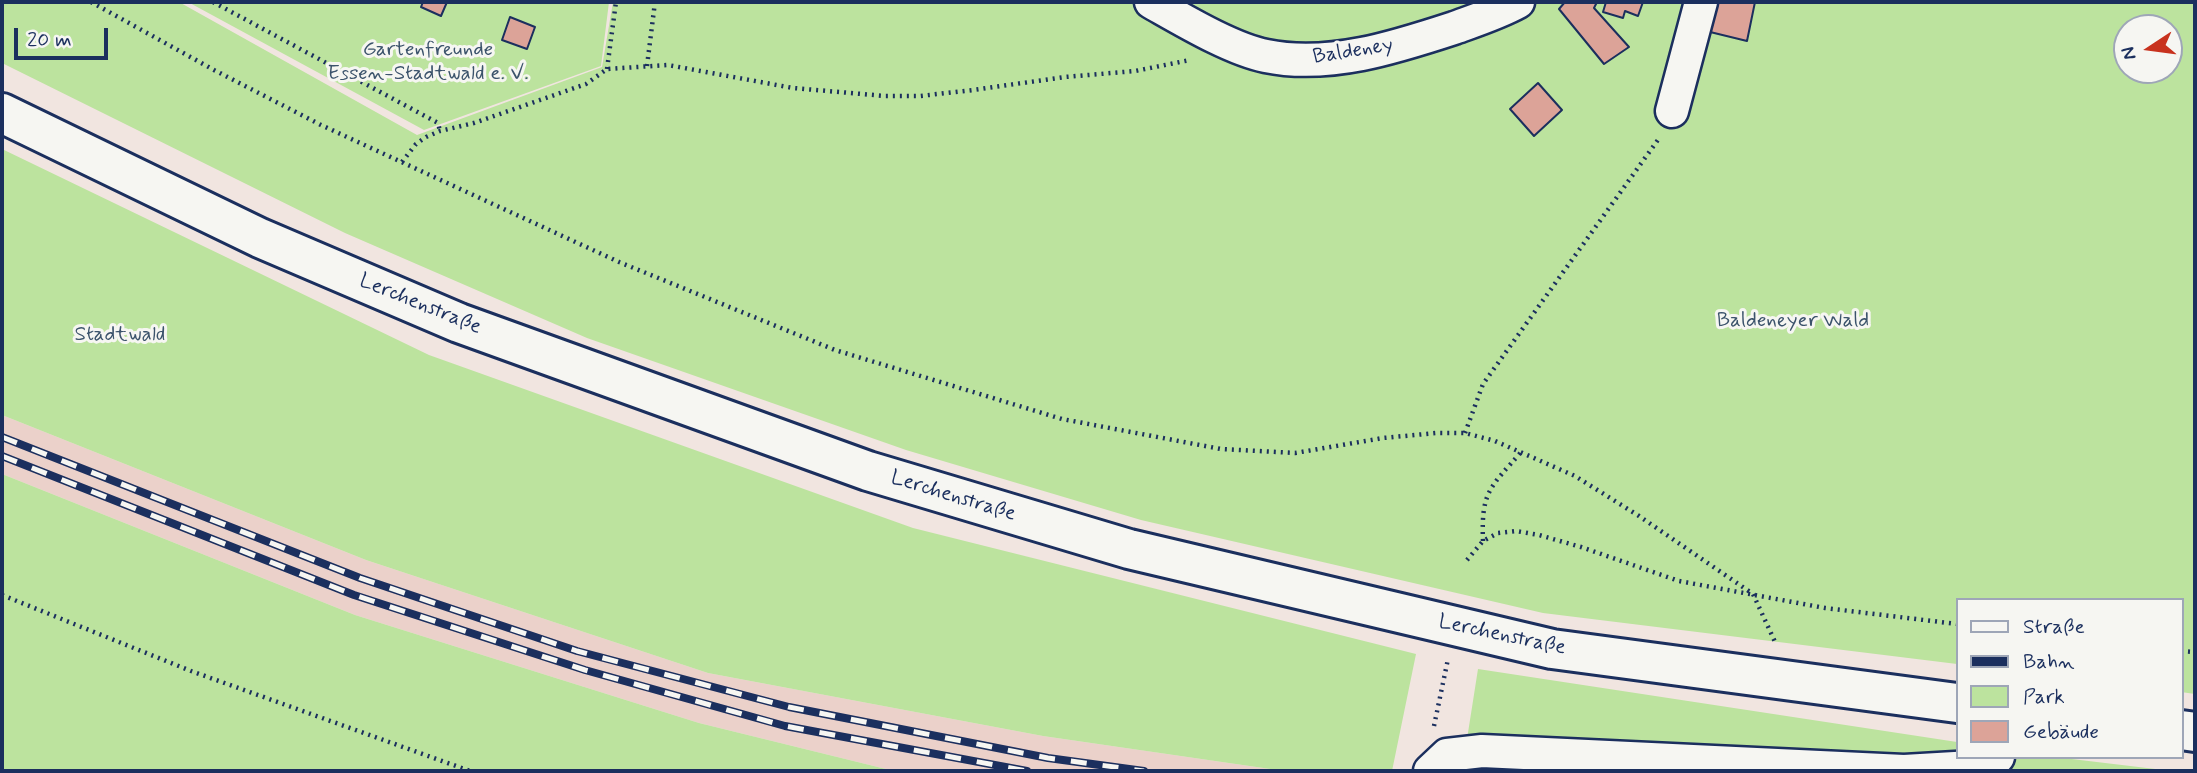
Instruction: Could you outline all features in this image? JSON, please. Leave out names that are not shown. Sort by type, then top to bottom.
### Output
[{"type":"main road","name":"Lerchenstraße","points":[[2,113],[260,238],[459,323],[868,471],[1129,549],[1552,649],[1955,703]]},
{"type":"street","name":"Baldeney","points":[[1151,2],[1226,41],[1263,56],[1295,61],[1324,60],[1415,41],[1480,19],[1518,2]]},
{"type":"street","points":[[1672,111],[1701,2]]},
{"type":"street","points":[[1430,771],[1447,755],[1482,751],[1904,771],[1972,766],[1992,759]]},
{"type":"path","points":[[91,2],[321,125],[619,262],[835,351],[1062,419],[1220,449],[1295,453],[1384,438],[1465,433],[1522,451],[1575,476],[1753,594],[1794,682]]},
{"type":"path","points":[[213,2],[438,123],[439,131]]},
{"type":"path","points":[[607,69],[616,2]]},
{"type":"path","points":[[647,66],[655,2]]},
{"type":"path","points":[[402,162],[416,144],[439,131],[474,123],[586,84],[607,69],[677,66],[793,88],[856,96],[920,96],[1135,71],[1188,62],[1226,41]]},
{"type":"path","points":[[1465,433],[1483,384],[1663,133],[1672,111]]},
{"type":"path","points":[[1483,541],[1482,510],[1490,487],[1522,451]]},
{"type":"path","points":[[1467,560],[1483,541],[1498,533],[1516,531],[1539,535],[1679,581],[1825,608],[1955,624]]},
{"type":"path","points":[[2,595],[191,671],[470,771]]},
{"type":"path","points":[[1434,729],[1448,658]]},
{"type":"shaded area","points":[[2,415],[366,560],[708,673],[1043,736],[1284,771],[894,771],[699,723],[355,615],[2,474]]},
{"type":"green space","name":"Baldeneyer Wald","points":[[2,2],[179,2],[417,135],[602,67],[613,2],[2195,2],[2195,694],[2183,692],[2183,598],[1955,598],[1955,664],[1543,613],[1141,520],[906,450],[587,338],[345,233],[2,63]]},
{"type":"green space","name":"Gartenfreunde Essen-Stadtwald e. V.","points":[[188,2],[609,2],[601,66],[424,130]]},
{"type":"green space","name":"Stadtwald","points":[[2,149],[429,355],[913,528],[1416,654],[1392,771],[1284,771],[1043,736],[708,673],[366,560],[2,415]]},
{"type":"green space","points":[[2,474],[355,615],[699,723],[894,771],[2,771]]},
{"type":"green space","points":[[1478,669],[1955,742],[1955,759],[2072,759],[2172,771],[1462,771]]},
{"type":"building","points":[[423,2],[447,2],[441,16],[421,7]]},
{"type":"building","points":[[1565,2],[1597,2],[1594,8],[1629,47],[1604,64],[1559,9]]},
{"type":"building","points":[[1606,2],[1643,2],[1638,16],[1625,11],[1623,18],[1603,12]]},
{"type":"building","points":[[1713,2],[1755,2],[1747,41],[1706,31]]},
{"type":"building","points":[[510,17],[535,27],[527,49],[502,40]]},
{"type":"building","points":[[1538,83],[1562,110],[1534,136],[1510,109]]},
{"type":"railway","points":[[2,437],[360,578],[577,651],[789,707],[1048,758],[1144,771]]},
{"type":"railway","points":[[2,456],[354,595],[585,670],[785,726],[1027,771]]}]
